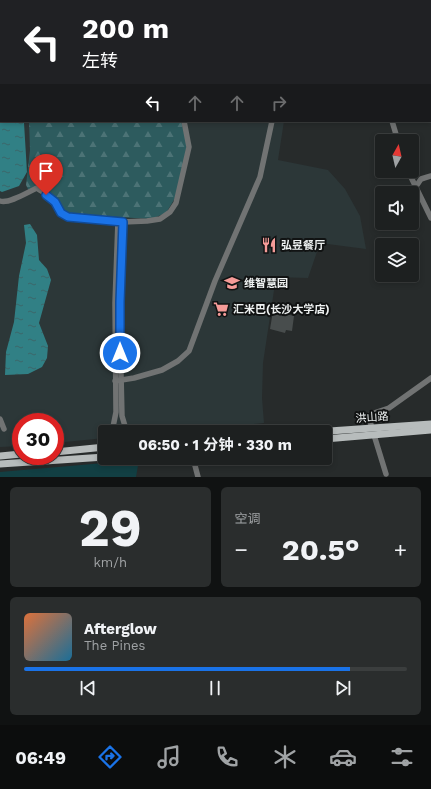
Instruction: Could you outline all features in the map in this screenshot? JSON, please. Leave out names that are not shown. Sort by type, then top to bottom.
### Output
[{"type":"main road","name":"洪山路","points":[[332,438],[431,424]]},
{"type":"main road","name":"洪山路","points":[[332,432],[431,430]]},
{"type":"main road","points":[[64,451],[98,448]]},
{"type":"main road","points":[[0,456],[12,455]]},
{"type":"main road","points":[[0,464],[98,457]]},
{"type":"street","points":[[0,201],[9,201],[37,188],[55,202],[61,213],[68,217],[120,222],[156,220],[164,217],[173,209],[176,203],[188,147],[184,122]]},
{"type":"street","points":[[118,381],[152,374],[162,370],[178,361],[189,351],[215,281],[260,178],[272,122]]},
{"type":"street","points":[[392,122],[396,134]]},
{"type":"street","points":[[417,186],[421,179],[431,176]]},
{"type":"street","points":[[419,194],[431,218]]},
{"type":"street","points":[[113,425],[116,412],[118,381],[120,222]]},
{"type":"street","points":[[386,474],[368,415],[389,408],[431,378]]},
{"type":"street","points":[[118,381],[122,416],[125,425]]},
{"type":"street","points":[[0,420],[4,429]]},
{"type":"street","points":[[195,465],[198,477]]},
{"type":"shaded area","points":[[0,122],[284,122],[278,160],[328,170],[345,189],[360,216],[366,249],[320,243],[308,278],[276,277],[263,363],[262,398],[264,423],[243,425],[98,425],[98,439],[64,442],[64,413],[12,413],[12,446],[0,447]]},
{"type":"shaded area","points":[[98,464],[98,465],[138,465],[136,477],[0,477],[0,472]]},
{"type":"green space","points":[[29,122],[181,122],[187,143],[175,198],[166,213],[151,219],[69,214],[37,187],[29,191],[26,185],[30,150]]},
{"type":"water","points":[[0,122],[24,122],[27,172],[19,186],[2,192],[0,191]]},
{"type":"water","points":[[30,224],[37,235],[39,260],[47,269],[51,280],[39,323],[48,346],[47,358],[42,367],[28,374],[5,375],[6,352],[14,322],[19,276],[26,243],[24,225]]},
{"type":"building","points":[[273,311],[294,316],[292,331],[286,330],[285,333],[270,329]]},
{"type":"place","name":"弘昱餐厅","points":[[269,245]]},
{"type":"place","name":"维智慧园","points":[[232,283]]},
{"type":"place","name":"汇米巴(长沙大学店)","points":[[221,309]]},
{"type":"route","points":[[46,195],[56,203],[61,213],[68,217],[123,222],[120,353]]}]
